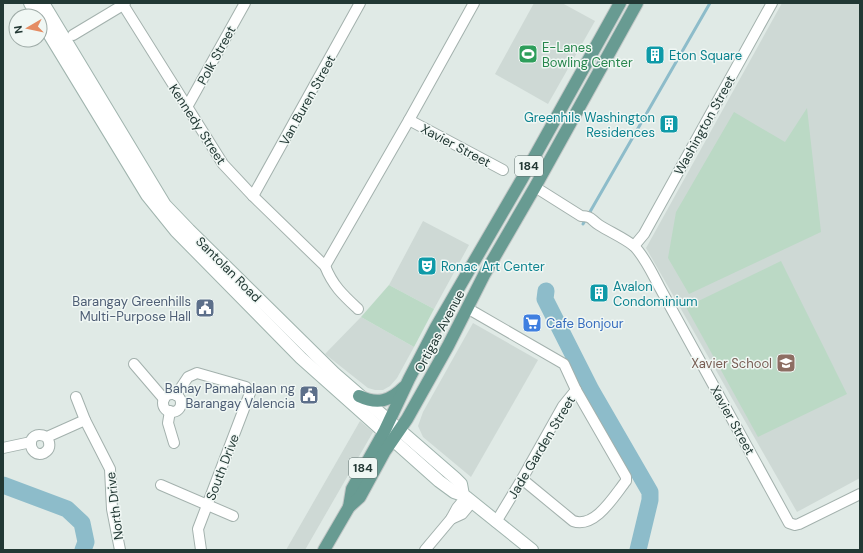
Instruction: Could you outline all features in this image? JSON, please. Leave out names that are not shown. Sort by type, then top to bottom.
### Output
[{"type":"main road","name":"Santolan Road","points":[[43,3],[165,204],[244,285],[359,396],[439,481],[454,492],[467,498],[532,550]]},
{"type":"main road","name":"Ortigas Avenue","points":[[391,431],[406,384],[620,3]]},
{"type":"main road","name":"Ortigas Avenue","points":[[391,431],[448,346],[484,276],[637,3]]},
{"type":"main road","name":"Santolan Road","points":[[48,32],[158,211],[301,358],[391,431]]},
{"type":"main road","points":[[359,396],[379,402],[396,394],[406,384]]},
{"type":"main road","name":"184","points":[[324,550],[349,507],[352,489],[391,431]]},
{"type":"street","name":"Polk Street","points":[[186,107],[245,3]]},
{"type":"street","name":"Van Buren Street","points":[[253,196],[360,3]]},
{"type":"street","points":[[325,266],[474,3]]},
{"type":"street","name":"Washington Street","points":[[634,246],[644,234],[772,3]]},
{"type":"street","name":"Kennedy Street","points":[[123,4],[223,164],[253,196],[325,266],[330,279],[338,290],[358,309]]},
{"type":"street","points":[[73,35],[123,4]]},
{"type":"street","name":"Xavier Street","points":[[409,120],[503,170]]},
{"type":"street","name":"Xavier Street","points":[[535,187],[634,246],[644,260],[668,302],[789,523],[795,525],[799,524],[860,494]]},
{"type":"street","name":"Jade Garden Street","points":[[467,308],[564,364],[576,390],[563,406],[496,522]]},
{"type":"street","points":[[134,364],[164,399]]},
{"type":"street","name":"South Drive","points":[[176,395],[188,377],[198,373],[246,387],[250,393],[198,529],[201,550]]},
{"type":"street","points":[[522,479],[573,521],[579,523],[599,515],[626,481],[626,477],[576,390]]},
{"type":"street","points":[[169,394],[176,395],[180,403],[179,408],[175,411],[166,409],[163,404],[164,399],[169,394]]},
{"type":"street","name":"North Drive","points":[[76,397],[85,420],[110,469],[112,505],[120,550]]},
{"type":"street","points":[[170,411],[168,423],[174,443]]},
{"type":"street","points":[[47,437],[85,420]]},
{"type":"street","points":[[41,434],[47,437],[50,442],[50,447],[46,452],[41,454],[34,452],[31,448],[30,442],[32,438],[41,434]]},
{"type":"street","points":[[3,448],[30,442]]},
{"type":"street","points":[[162,485],[232,516]]},
{"type":"street","points":[[425,550],[451,519],[462,514],[467,498]]},
{"type":"shaded area","points":[[534,3],[562,3],[595,21],[548,104],[495,74]]},
{"type":"shaded area","name":"Xavier School","points":[[782,3],[860,3],[860,478],[797,512],[646,248]]},
{"type":"shaded area","name":"Ronac Art Center","points":[[423,221],[469,245],[434,309],[389,285]]},
{"type":"shaded area","points":[[361,317],[414,347],[397,378],[390,386],[383,390],[368,388],[325,354]]},
{"type":"shaded area","points":[[473,323],[538,360],[471,477],[423,437],[418,426],[423,412]]},
{"type":"shaded area","points":[[360,421],[373,432],[305,550],[286,550]]},
{"type":"green space","points":[[807,108],[821,232],[689,294],[668,258],[676,212],[734,112],[785,142]]},
{"type":"green space","points":[[781,261],[847,394],[758,437],[686,307]]},
{"type":"green space","points":[[389,285],[434,309],[414,347],[361,317]]},
{"type":"waterway","points":[[583,224],[710,3]]},
{"type":"waterway","points":[[546,291],[545,299],[591,390],[650,492],[650,500],[638,550]]},
{"type":"waterway","points":[[3,485],[67,509],[82,523],[86,542],[83,550]]},
{"type":"place","name":"E-Lanes Bowling Center","points":[[528,54]]},
{"type":"place","name":"Eton Square","points":[[655,55]]},
{"type":"place","name":"Greenhils Washington Residences","points":[[669,124]]},
{"type":"place","name":"Ronac Art Center","points":[[427,266]]},
{"type":"place","name":"Avalon Condominium","points":[[599,293]]},
{"type":"place","name":"Barangay Greenhills Multi-Purpose Hall","points":[[205,308]]},
{"type":"place","name":"Cafe Bonjour","points":[[532,323]]},
{"type":"place","name":"Xavier School","points":[[786,363]]},
{"type":"place","name":"Bahay Pamahalaan ng Barangay Valencia","points":[[309,395]]}]
